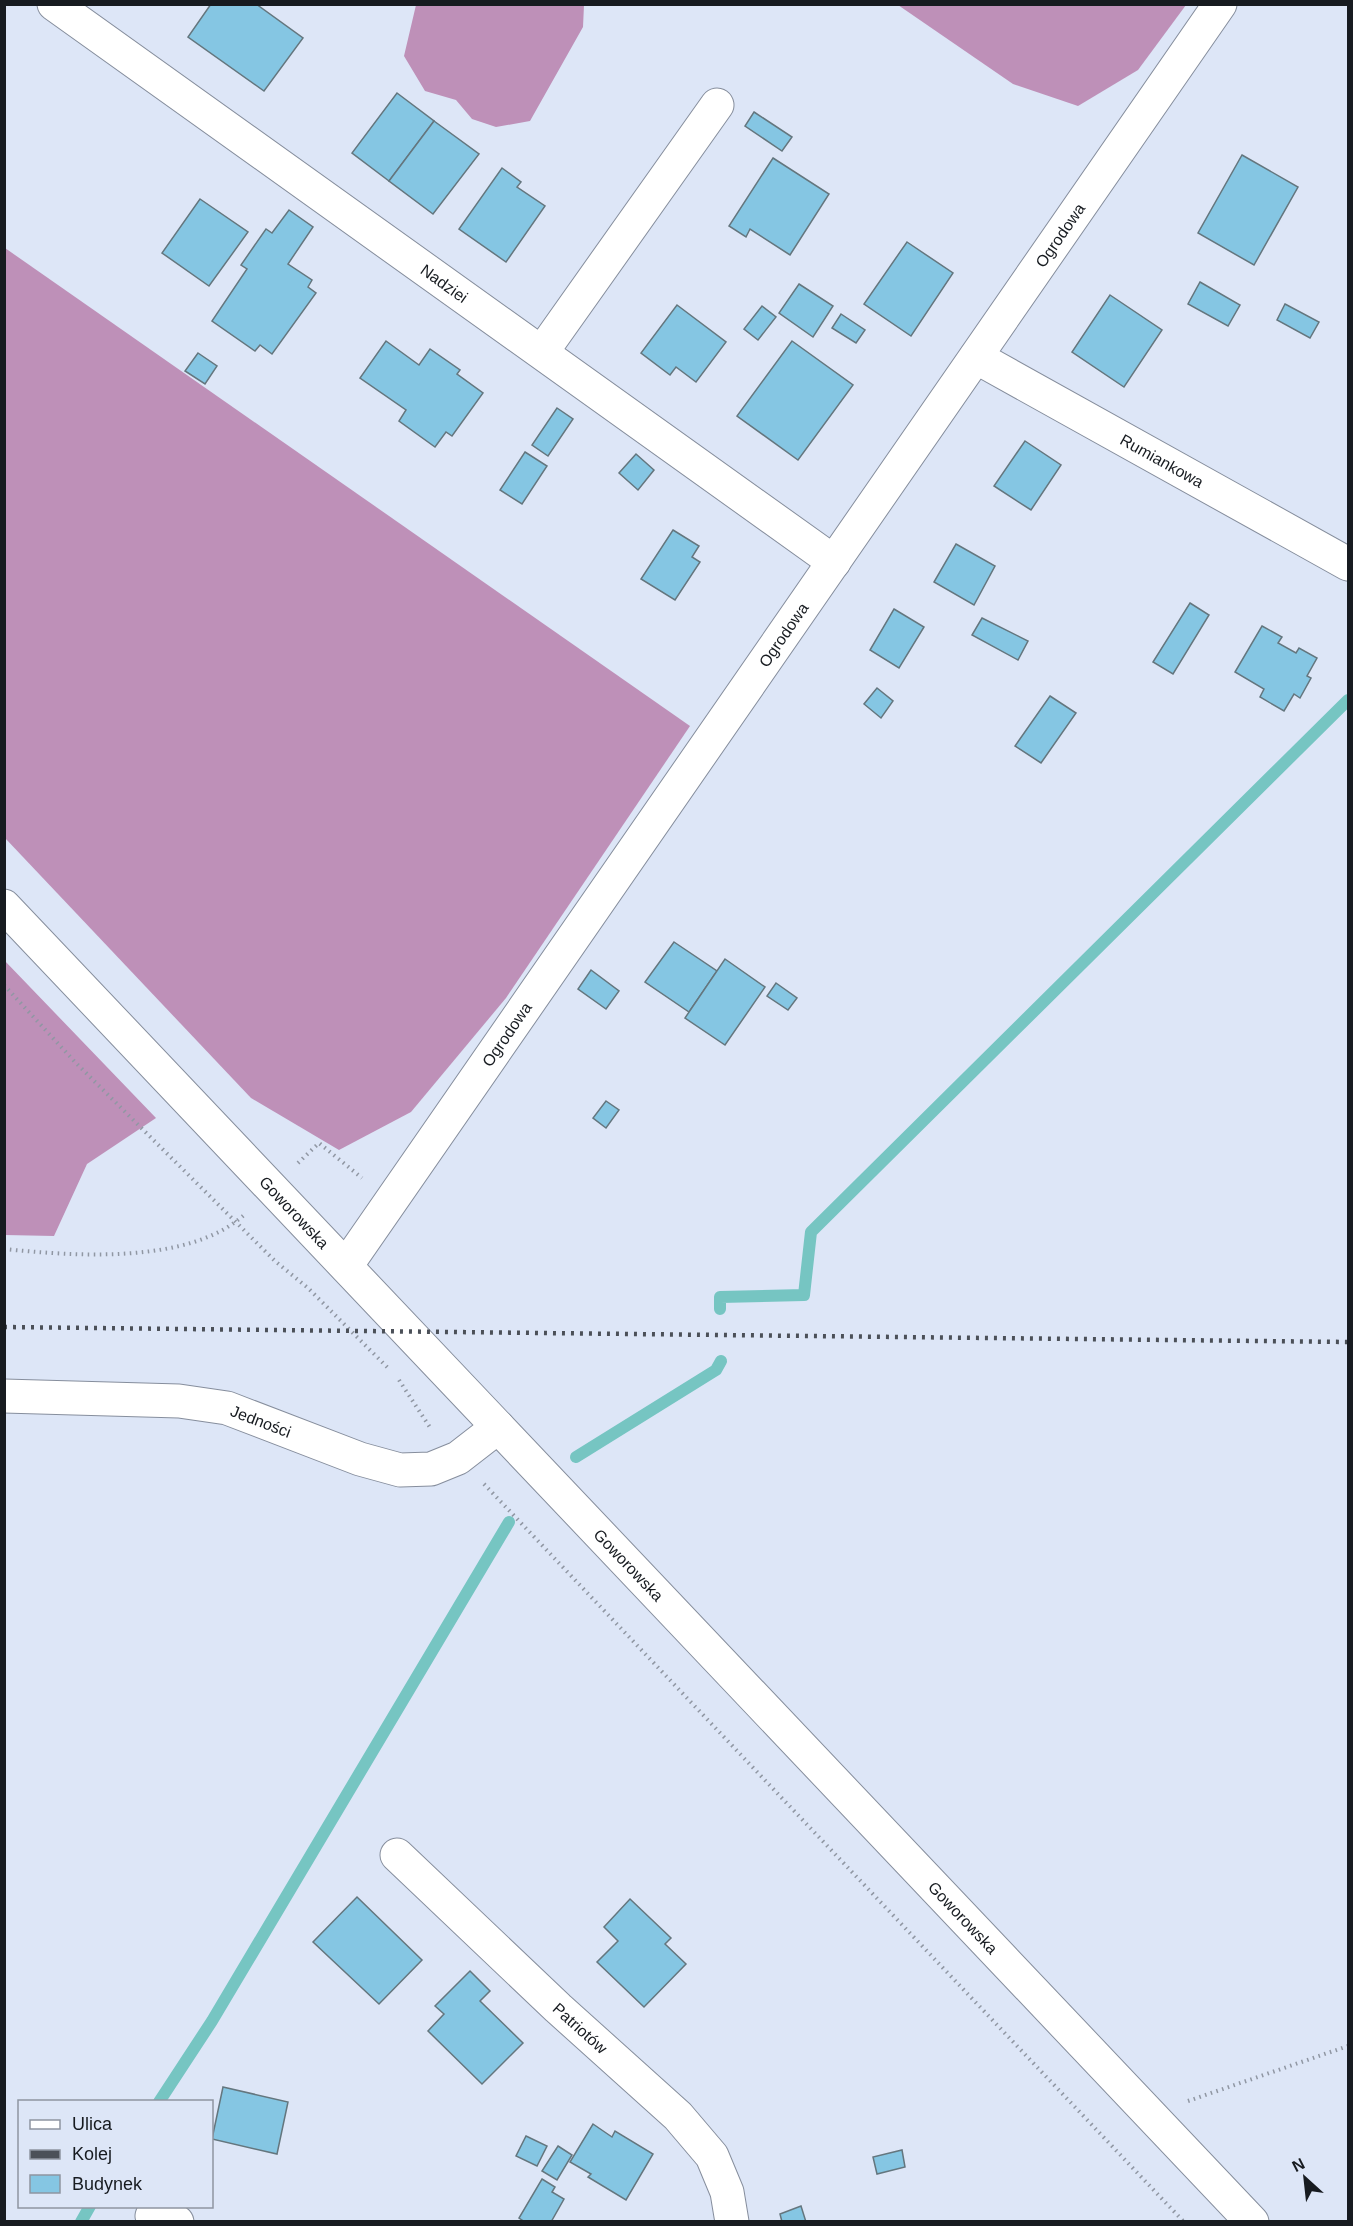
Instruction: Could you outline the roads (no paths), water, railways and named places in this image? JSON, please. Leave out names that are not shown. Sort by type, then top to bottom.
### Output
[{"type":"street","name":"Nadziei","points":[[54,4],[834,562]]},
{"type":"street","name":"Ogrodowa","points":[[346,1266],[1220,4]]},
{"type":"street","points":[[542,352],[717,105]]},
{"type":"street","name":"Rumiankowa","points":[[976,357],[1348,564]]},
{"type":"street","name":"Goworowska","points":[[4,906],[1252,2222]]},
{"type":"street","name":"Jedności","points":[[4,1396],[178,1401],[228,1408],[360,1459],[400,1470],[431,1469],[458,1458],[498,1427]]},
{"type":"street","name":"Patriotów","points":[[398,1855],[558,2008],[678,2116],[712,2156],[728,2192],[732,2222]]},
{"type":"waterway","points":[[720,1309],[720,1297],[804,1295],[811,1232],[1348,700]]},
{"type":"waterway","points":[[576,1457],[716,1370],[721,1361]]},
{"type":"waterway","points":[[160,2100],[212,2021],[509,1522]]},
{"type":"waterway","points":[[81,2222],[89,2208]]},
{"type":"railway","points":[[4,1327],[1348,1342]]}]
